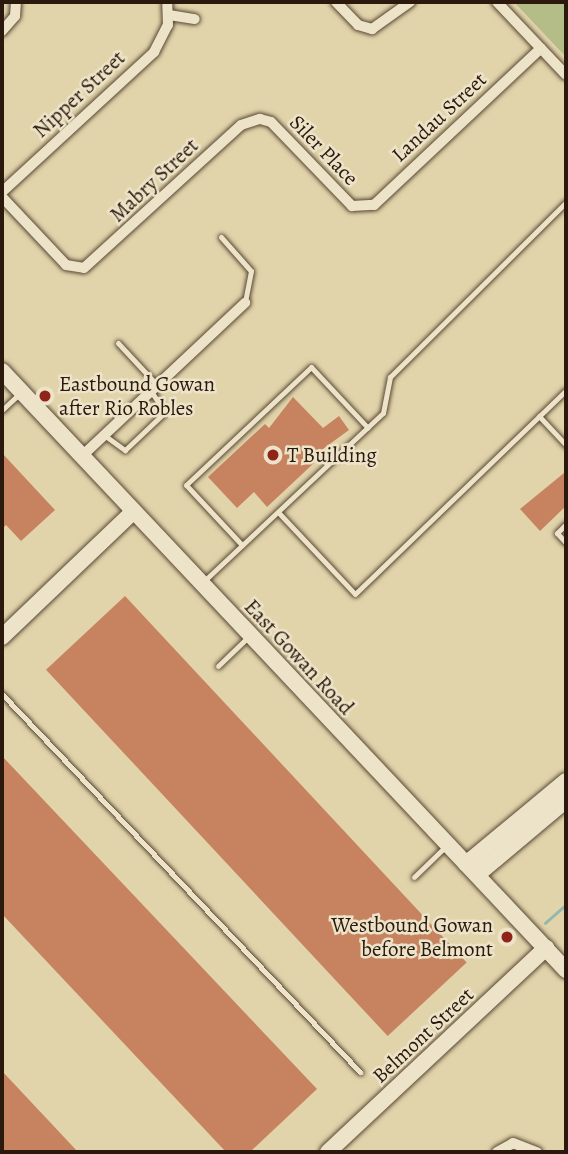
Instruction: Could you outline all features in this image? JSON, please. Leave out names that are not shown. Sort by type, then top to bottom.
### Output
[{"type":"street","points":[[167,2],[169,15],[195,19]]},
{"type":"street","points":[[336,2],[358,25],[372,29],[410,2]]},
{"type":"street","points":[[497,2],[566,75]]},
{"type":"street","points":[[2,32],[17,4]]},
{"type":"street","name":"Nipper Street","points":[[2,195],[153,52],[169,15]]},
{"type":"street","name":"Landau Street","points":[[360,208],[374,205],[541,48]]},
{"type":"street","name":"Mabry Street","points":[[2,195],[74,269],[95,262],[241,125],[260,119]]},
{"type":"street","name":"Siler Place","points":[[260,119],[360,208]]},
{"type":"street","points":[[82,456],[245,303]]},
{"type":"street","name":"East Gowan Road","points":[[2,371],[566,970]]},
{"type":"street","points":[[2,637],[133,512]]},
{"type":"street","points":[[471,869],[566,781]]},
{"type":"street","points":[[471,869],[566,800]]},
{"type":"street","name":"Belmont Street","points":[[328,1152],[545,948]]},
{"type":"street","points":[[497,1152],[513,1143],[537,1152]]},
{"type":"lane","points":[[201,584],[368,428],[386,408],[390,377],[566,202]]},
{"type":"lane","points":[[221,237],[251,271],[245,303]]},
{"type":"lane","points":[[104,435],[125,450],[164,412],[154,388],[118,343]]},
{"type":"lane","points":[[242,545],[186,485],[311,367],[368,428]]},
{"type":"lane","points":[[278,512],[355,594],[566,390]]},
{"type":"lane","points":[[2,410],[21,391]]},
{"type":"lane","points":[[539,416],[566,445]]},
{"type":"lane","points":[[566,524],[557,533],[566,543]]},
{"type":"lane","points":[[218,666],[250,635]]},
{"type":"lane","points":[[2,694],[360,1072]]},
{"type":"lane","points":[[414,877],[448,845]]},
{"type":"green space","points":[[514,2],[566,2],[566,57]]},
{"type":"building","name":"T Building","points":[[293,397],[323,428],[339,416],[349,430],[312,457],[314,463],[267,507],[254,492],[237,508],[208,477],[265,424],[269,428]]},
{"type":"building","points":[[2,453],[55,510],[21,541],[6,525],[2,529]]},
{"type":"building","points":[[564,473],[566,506],[540,531],[520,509]]},
{"type":"building","points":[[125,596],[467,962],[388,1036],[46,670]]},
{"type":"building","points":[[2,756],[317,1089],[250,1152],[226,1152],[2,914]]},
{"type":"building","points":[[2,1071],[78,1152],[2,1152]]},
{"type":"waterway","points":[[545,923],[566,905]]},
{"type":"place","name":"Eastbound Gowan after Rio Robles","points":[[45,396]]},
{"type":"place","name":"T Building","points":[[273,455]]},
{"type":"place","name":"Westbound Gowan before Belmont","points":[[507,937]]}]
